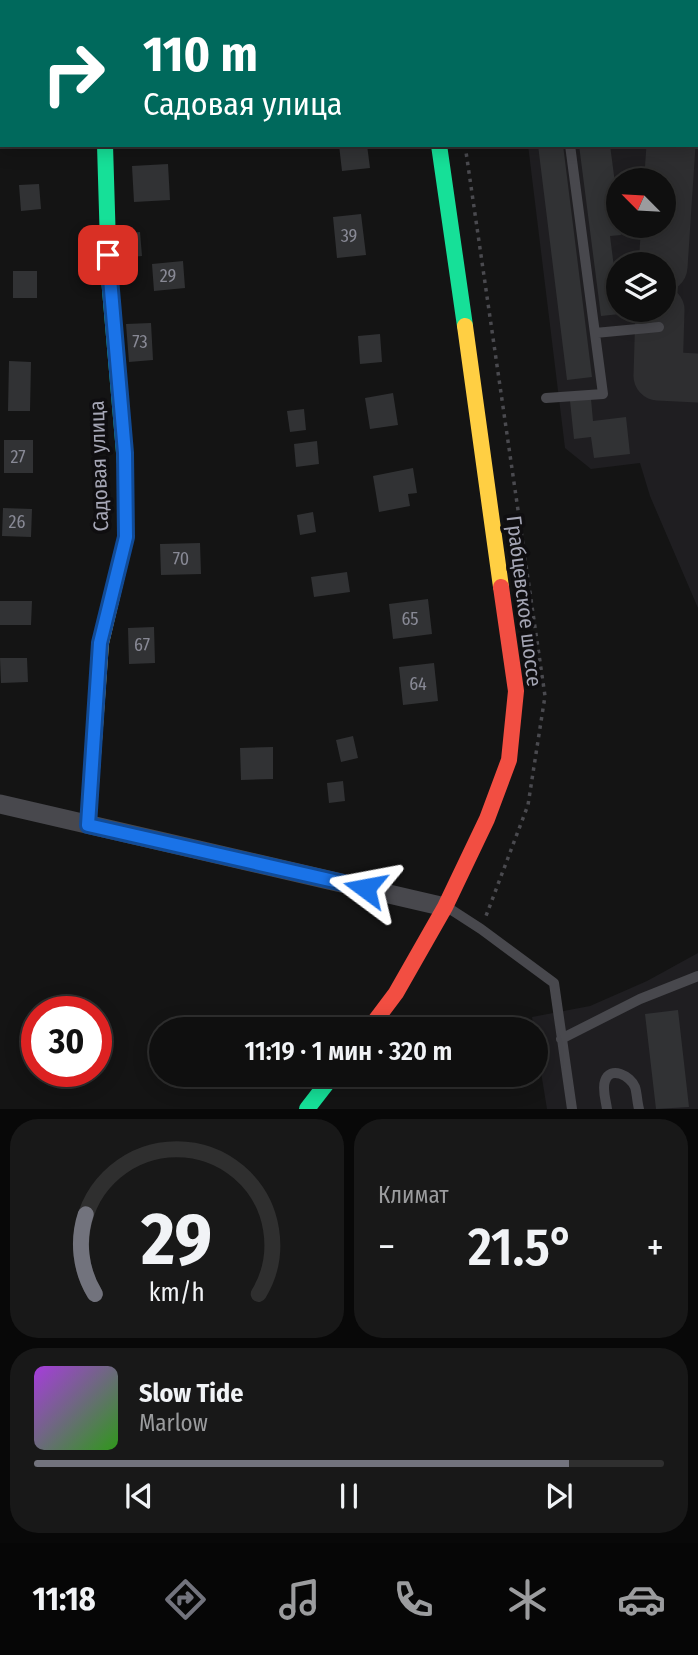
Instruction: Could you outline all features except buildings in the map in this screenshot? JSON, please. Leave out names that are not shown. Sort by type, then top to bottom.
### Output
[{"type":"street","name":"Садовая улица","points":[[88,825],[100,643],[126,537],[125,453],[109,278],[105,147]]},
{"type":"street","name":"Грабцевское шоссе","points":[[378,1017],[396,993],[445,906],[487,819],[509,760],[516,691],[439,147]]},
{"type":"street","points":[[0,804],[445,906]]},
{"type":"street","points":[[307,1109],[324,1087]]},
{"type":"lane","points":[[546,398],[603,394],[570,147]]},
{"type":"lane","points":[[595,333],[659,327]]},
{"type":"lane","points":[[445,906],[554,983],[572,1109]]},
{"type":"lane","points":[[561,1039],[640,999],[698,976]]},
{"type":"lane","points":[[607,1109],[604,1083],[608,1076],[615,1073],[627,1077],[634,1085],[639,1109]]},
{"type":"shaded area","points":[[528,147],[698,147],[698,608],[650,496],[640,463],[591,469],[565,448]]},
{"type":"shaded area","points":[[698,953],[698,1109],[547,1109],[543,1087],[548,1087],[548,1017],[532,1017],[590,1006],[647,981]]},
{"type":"taxiway","points":[[664,252],[671,147]]},
{"type":"taxiway","points":[[660,322],[658,376],[698,378]]},
{"type":"traffic: fast","points":[[105,147],[109,278],[125,464]]},
{"type":"traffic: fast","points":[[439,147],[465,326]]},
{"type":"traffic: fast","points":[[307,1109],[324,1087]]},
{"type":"traffic: slow","points":[[465,326],[501,587]]},
{"type":"traffic: slow","points":[[88,825],[101,643],[126,537],[125,464]]},
{"type":"traffic: jam","points":[[378,1017],[396,993],[445,907],[487,819],[509,760],[516,691],[501,587]]},
{"type":"route","points":[[108,255],[125,453],[126,537],[100,643],[88,825],[365,888]]}]
